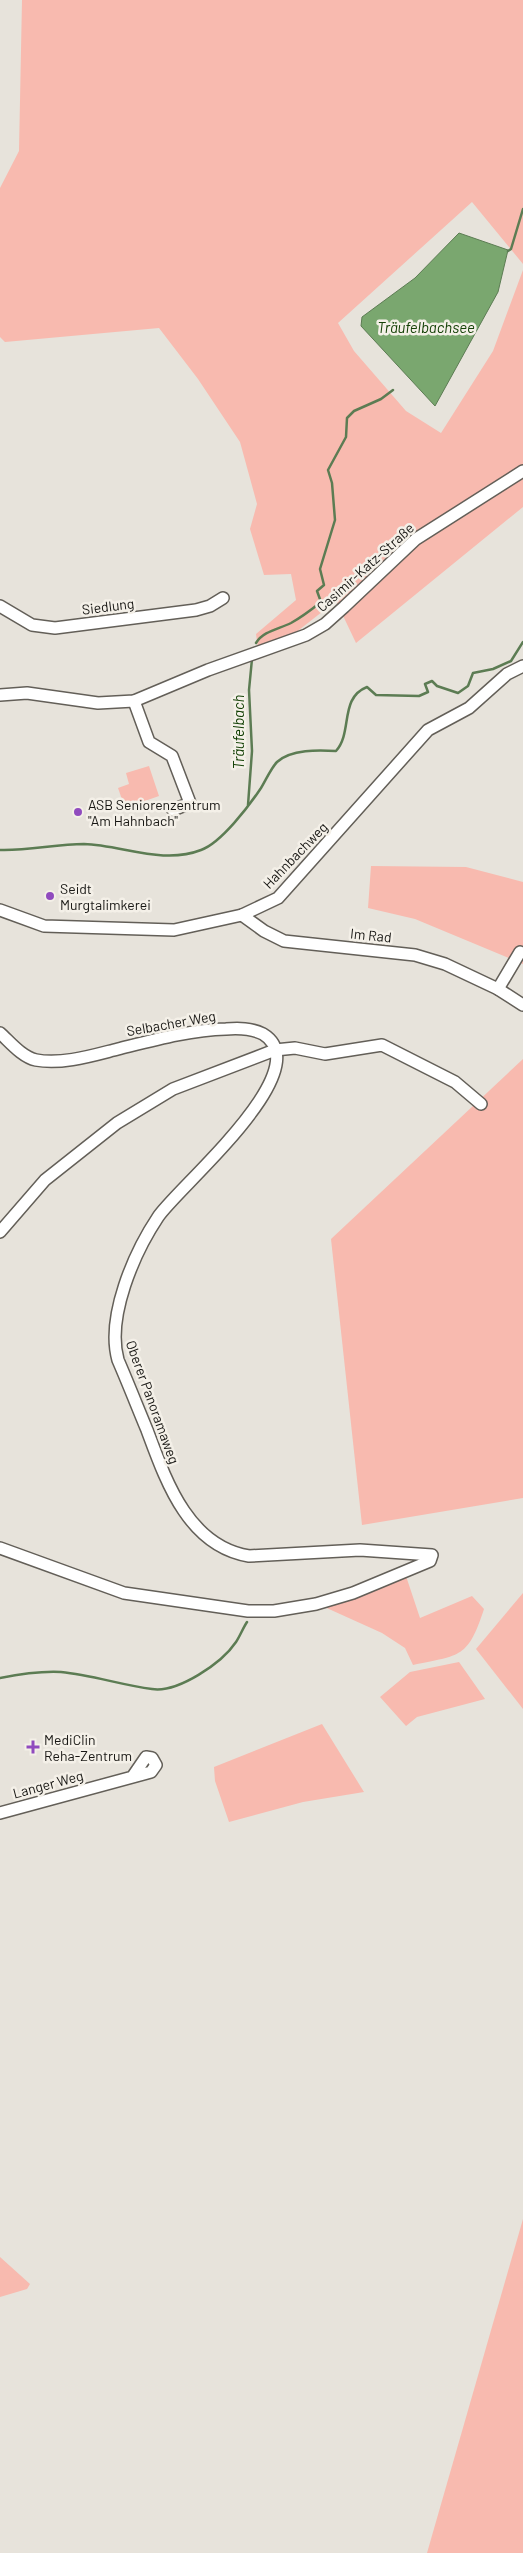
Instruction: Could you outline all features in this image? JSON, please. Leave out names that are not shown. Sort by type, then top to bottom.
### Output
[{"type":"street","name":"Casimir-Katz-Straße","points":[[0,695],[27,693],[98,703],[134,701],[312,631],[344,607],[416,539],[523,471]]},
{"type":"street","name":"Siedlung","points":[[0,606],[32,625],[56,628],[196,610],[210,606],[223,598]]},
{"type":"street","name":"Hahnbachweg","points":[[0,910],[44,926],[124,930],[174,930],[242,915],[278,898],[428,730],[469,708],[507,674],[523,666]]},
{"type":"street","points":[[134,701],[149,742],[172,756],[190,803],[173,810]]},
{"type":"street","name":"Im Rad","points":[[242,915],[264,931],[284,941],[415,955],[444,964],[498,989],[523,1005]]},
{"type":"street","points":[[498,989],[520,952]]},
{"type":"street","name":"Selbacher Weg","points":[[0,1033],[19,1050],[36,1060],[84,1057],[168,1037],[221,1029],[257,1031],[266,1036],[276,1050]]},
{"type":"street","points":[[1,1226],[45,1180],[79,1151],[136,1111],[174,1089],[276,1050],[295,1048],[326,1054],[382,1045],[455,1082],[481,1104]]},
{"type":"street","name":"Oberer Panoramaweg","points":[[0,1548],[124,1593],[248,1611],[274,1611],[316,1604],[353,1593],[430,1561],[432,1555],[425,1553],[360,1550],[250,1556],[237,1554],[213,1541],[194,1523],[171,1491],[118,1360],[114,1338],[116,1319],[133,1266],[146,1238],[174,1197],[243,1124],[262,1097],[275,1070],[276,1050]]},
{"type":"street","name":"Langer Weg","points":[[0,1812],[133,1776]]},
{"type":"shaded area","points":[[22,0],[523,0],[523,264],[472,202],[338,323],[354,351],[406,411],[441,433],[493,351],[523,270],[523,507],[356,643],[336,601],[281,644],[258,648],[256,634],[296,600],[291,574],[264,575],[250,529],[257,504],[240,442],[198,379],[159,328],[5,342],[0,337],[0,188],[19,151]]},
{"type":"shaded area","points":[[149,766],[159,796],[125,808],[118,788],[129,784],[126,773]]},
{"type":"shaded area","points":[[371,866],[466,867],[523,882],[523,964],[415,919],[368,908]]},
{"type":"shaded area","points":[[523,1059],[523,1498],[362,1525],[331,1239]]},
{"type":"shaded area","points":[[405,1573],[420,1618],[472,1596],[484,1609],[473,1637],[461,1652],[442,1659],[413,1665],[405,1648],[382,1633],[320,1605]]},
{"type":"shaded area","points":[[523,1593],[523,1709],[476,1649]]},
{"type":"shaded area","points":[[459,1662],[485,1699],[417,1717],[406,1726],[380,1697],[410,1672]]},
{"type":"shaded area","points":[[322,1724],[364,1792],[303,1802],[229,1822],[215,1781],[214,1767]]},
{"type":"shaded area","points":[[523,2219],[523,2553],[427,2553]]},
{"type":"shaded area","points":[[0,2257],[30,2284],[27,2289],[0,2297]]},
{"type":"water","name":"Träufelbachsee","points":[[459,233],[508,250],[498,292],[435,406],[361,326],[362,317],[415,278]]},
{"type":"waterway","name":"Träufelbach","points":[[508,251],[511,249],[523,209]]},
{"type":"waterway","name":"Träufelbach","points":[[256,643],[263,636],[295,621],[321,602],[317,591],[324,585],[320,569],[335,520],[332,483],[328,470],[346,437],[347,418],[354,411],[381,399],[393,390]]},
{"type":"waterway","points":[[0,850],[84,844],[172,856],[201,850],[217,840],[242,814],[256,796],[277,762],[297,753],[336,751],[344,735],[349,707],[358,692],[367,687],[376,695],[419,696],[428,692],[425,684],[432,681],[437,686],[458,693],[468,686],[473,673],[493,669],[511,661],[523,642]]},
{"type":"waterway","name":"Träufelbach","points":[[248,805],[252,751],[249,690],[252,659]]},
{"type":"waterway","points":[[0,1678],[30,1673],[61,1672],[140,1687],[162,1689],[174,1686],[198,1675],[221,1659],[237,1640],[247,1622]]},
{"type":"place","name":"ASB Seniorenzentrum \"Am Hahnbach\"","points":[[78,812]]},
{"type":"place","name":"Seidt Murgtalimkerei","points":[[50,896]]},
{"type":"place","name":"MediClin Reha-Zentrum","points":[[33,1747]]}]
